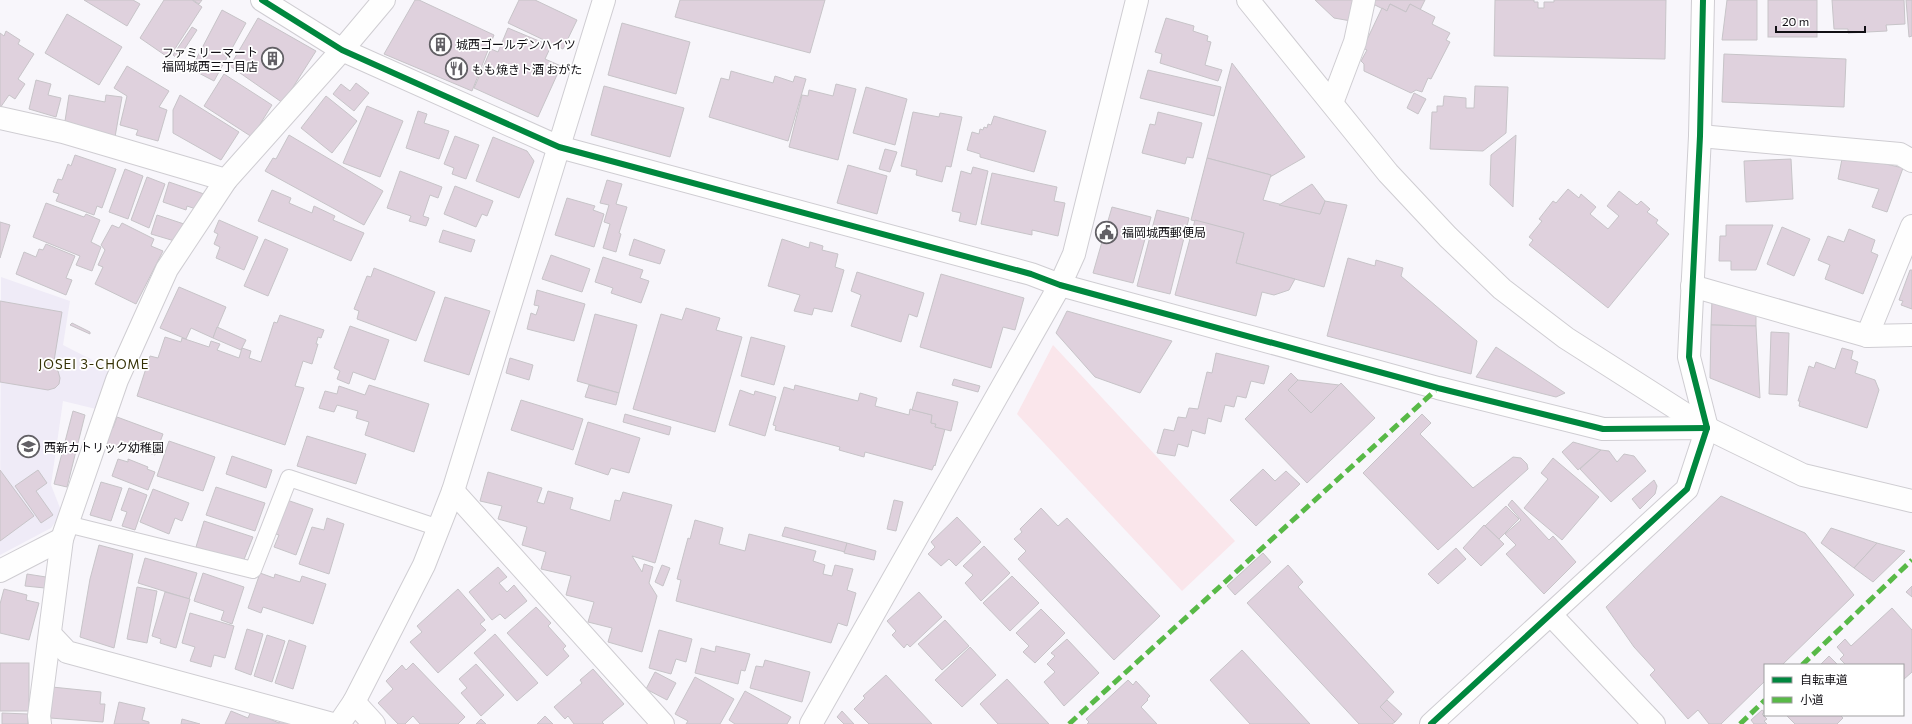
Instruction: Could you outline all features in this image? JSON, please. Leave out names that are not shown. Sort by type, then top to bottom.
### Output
[{"type":"street","points":[[262,0],[342,50],[559,147],[1031,274],[1060,285],[1438,388],[1603,429],[1707,428]]},
{"type":"street","points":[[40,724],[50,634],[64,532],[117,380],[167,269],[226,180],[342,50],[384,0]]},
{"type":"street","points":[[339,724],[354,702],[424,565],[454,491],[604,0]]},
{"type":"street","points":[[811,724],[1060,285],[1074,254],[1137,0]]},
{"type":"street","points":[[1248,0],[1388,173],[1448,237],[1502,289],[1566,338],[1707,428],[1803,475],[1912,501]]},
{"type":"street","points":[[1332,103],[1355,42],[1364,0]]},
{"type":"street","points":[[1431,724],[1687,489],[1707,428],[1689,357],[1700,136],[1703,0]]},
{"type":"street","points":[[0,118],[63,132],[226,180]]},
{"type":"street","points":[[1700,136],[1900,154],[1912,161]]},
{"type":"street","points":[[1867,336],[1912,226]]},
{"type":"street","points":[[1692,286],[1867,336],[1912,335]]},
{"type":"street","points":[[454,491],[664,724]]},
{"type":"street","points":[[0,571],[64,532]]},
{"type":"street","points":[[1551,615],[1654,724]]},
{"type":"street","points":[[50,634],[68,652],[333,724]]},
{"type":"street","points":[[354,702],[374,724]]},
{"type":"lane","points":[[64,532],[253,570],[288,478],[439,528]]},
{"type":"shaded area","name":"西新カトリック幼稚園","points":[[1,277],[70,301],[63,345],[110,369],[96,409],[63,401],[51,485],[62,513],[51,528],[0,555]]},
{"type":"shaded area","points":[[1053,345],[1235,541],[1182,591],[1017,414]]},
{"type":"building","points":[[84,0],[133,0],[140,4],[127,26]]},
{"type":"building","points":[[164,0],[192,0],[202,7],[169,58],[140,38]]},
{"type":"building","points":[[193,0],[202,0],[199,4]]},
{"type":"building","name":"城西ゴールデンハイツ","points":[[415,0],[419,0],[494,35],[472,91],[384,54]]},
{"type":"building","points":[[519,0],[535,0],[577,20],[563,49],[508,23]]},
{"type":"building","points":[[680,0],[825,0],[810,53],[675,17]]},
{"type":"building","points":[[1315,0],[1355,0],[1351,21],[1334,18]]},
{"type":"building","points":[[1375,0],[1425,0],[1420,10],[1410,4],[1406,12],[1390,4],[1387,11],[1373,4]]},
{"type":"building","points":[[1495,0],[1534,0],[1534,2],[1538,2],[1538,8],[1544,8],[1544,2],[1554,2],[1554,0],[1666,0],[1665,59],[1494,56]]},
{"type":"building","points":[[1727,0],[1757,0],[1757,40],[1722,40]]},
{"type":"building","points":[[1768,0],[1817,0],[1817,37],[1768,37]]},
{"type":"building","points":[[1832,0],[1904,0],[1905,24],[1886,25],[1887,31],[1848,33],[1848,29],[1834,29]]},
{"type":"building","points":[[1906,0],[1912,0],[1912,36],[1909,37]]},
{"type":"building","points":[[1390,4],[1406,12],[1410,4],[1435,17],[1432,24],[1450,33],[1446,40],[1450,42],[1431,79],[1428,78],[1422,92],[1416,90],[1411,93],[1364,71],[1364,64],[1361,61],[1367,50],[1363,48],[1382,8],[1387,11]]},
{"type":"building","points":[[222,10],[246,23],[214,81],[191,69]]},
{"type":"building","points":[[67,14],[122,47],[99,85],[45,53]]},
{"type":"building","name":"ファミリーマート 福岡城西三丁目店","points":[[258,18],[316,51],[283,103],[230,66]]},
{"type":"building","points":[[1166,18],[1194,26],[1193,31],[1208,36],[1207,41],[1211,42],[1205,65],[1222,70],[1218,81],[1160,63],[1162,54],[1155,52]]},
{"type":"building","points":[[622,23],[690,42],[676,94],[608,75]]},
{"type":"building","points":[[192,27],[197,30],[178,59],[173,55]]},
{"type":"building","points":[[508,28],[551,46],[545,59],[561,66],[538,117],[474,88],[491,49],[498,52]]},
{"type":"building","points":[[6,31],[20,40],[18,44],[34,54],[18,79],[25,84],[15,99],[9,95],[0,108],[0,33],[4,36]]},
{"type":"building","points":[[1724,54],[1846,59],[1844,107],[1722,102]]},
{"type":"building","points":[[1232,63],[1305,157],[1270,177],[1271,175],[1207,158]]},
{"type":"building","points":[[127,66],[169,91],[159,107],[167,110],[158,141],[136,135],[138,130],[120,125],[127,96],[114,88]]},
{"type":"building","points":[[1148,70],[1221,87],[1214,116],[1140,98]]},
{"type":"building","points":[[731,71],[773,83],[775,76],[793,82],[795,76],[806,79],[788,141],[709,117],[721,78],[729,80]]},
{"type":"building","points":[[224,74],[272,105],[252,137],[204,106]]},
{"type":"building","points":[[36,80],[51,84],[48,95],[61,98],[56,117],[29,109]]},
{"type":"building","points":[[356,83],[369,93],[354,111],[333,94],[341,84],[350,91]]},
{"type":"building","points":[[836,84],[856,89],[838,160],[789,147],[802,95],[808,96],[809,90],[833,96]]},
{"type":"building","points":[[604,86],[684,108],[670,157],[591,135]]},
{"type":"building","points":[[1475,86],[1508,87],[1506,133],[1483,151],[1430,149],[1432,112],[1437,112],[1437,106],[1443,106],[1444,96],[1466,98],[1466,108],[1474,108]]},
{"type":"building","points":[[866,87],[907,99],[895,145],[853,133]]},
{"type":"building","points":[[1414,93],[1426,99],[1418,114],[1407,108]]},
{"type":"building","points":[[69,95],[105,102],[106,95],[122,97],[115,137],[65,121]]},
{"type":"building","points":[[180,95],[239,132],[221,160],[173,133],[173,110]]},
{"type":"building","points":[[326,96],[357,121],[332,153],[301,128]]},
{"type":"building","points":[[367,106],[403,121],[380,177],[343,163]]},
{"type":"building","points":[[418,111],[427,114],[424,123],[449,131],[439,159],[406,148]]},
{"type":"building","points":[[913,112],[939,117],[940,113],[962,117],[951,167],[946,166],[942,182],[916,175],[917,170],[901,166]]},
{"type":"building","points":[[1158,112],[1202,123],[1193,158],[1187,157],[1185,164],[1142,153],[1150,124],[1155,125]]},
{"type":"building","points":[[994,116],[1046,131],[1034,172],[980,157],[980,154],[967,150],[972,132],[979,134],[980,129],[983,130],[984,127],[987,128],[988,124],[991,125]]},
{"type":"building","points":[[289,135],[383,191],[364,225],[265,171],[273,158],[276,159]]},
{"type":"building","points":[[1516,135],[1513,207],[1490,185],[1491,155]]},
{"type":"building","points":[[455,136],[479,145],[466,179],[452,174],[454,168],[444,164]]},
{"type":"building","points":[[493,137],[527,151],[534,161],[519,198],[476,181]]},
{"type":"building","points":[[885,149],[897,152],[890,172],[879,169]]},
{"type":"building","points":[[1843,154],[1903,168],[1887,212],[1872,207],[1879,189],[1838,179]]},
{"type":"building","points":[[75,155],[116,169],[102,208],[97,206],[94,215],[56,201],[59,194],[53,192],[58,179],[62,180],[68,164],[71,166]]},
{"type":"building","points":[[1207,158],[1271,175],[1263,200],[1320,214],[1325,201],[1347,205],[1324,287],[1236,263],[1244,233],[1191,220]]},
{"type":"building","points":[[1791,159],[1793,199],[1746,202],[1744,161]]},
{"type":"building","points":[[848,165],[887,176],[877,214],[837,203]]},
{"type":"building","points":[[973,167],[988,171],[976,225],[959,221],[961,213],[952,211],[961,171],[971,174]]},
{"type":"building","points":[[125,169],[143,176],[128,219],[109,212]]},
{"type":"building","points":[[400,171],[442,187],[438,198],[430,195],[423,216],[429,218],[426,226],[409,221],[411,216],[387,208]]},
{"type":"building","points":[[992,173],[1057,187],[1054,201],[1065,203],[1058,236],[1032,230],[1032,235],[981,224]]},
{"type":"building","points":[[147,177],[165,184],[149,228],[131,220]]},
{"type":"building","points":[[607,180],[622,184],[616,204],[627,207],[619,233],[621,234],[616,252],[603,248],[610,224],[604,222],[609,205],[600,203]]},
{"type":"building","points":[[169,182],[204,194],[199,210],[187,206],[186,210],[163,202]]},
{"type":"building","points":[[1312,184],[1325,201],[1320,214],[1279,205]]},
{"type":"building","points":[[455,186],[493,201],[487,216],[482,214],[476,227],[444,214]]},
{"type":"building","points":[[1568,189],[1579,198],[1581,194],[1596,207],[1590,214],[1608,229],[1619,216],[1607,206],[1619,191],[1637,205],[1641,201],[1650,209],[1647,212],[1658,220],[1656,223],[1669,234],[1608,308],[1529,245],[1533,240],[1529,237],[1542,221],[1539,219],[1553,201],[1556,203]]},
{"type":"building","points":[[272,190],[291,198],[289,203],[312,213],[314,206],[335,216],[333,220],[364,233],[351,261],[258,221]]},
{"type":"building","points":[[567,198],[595,206],[593,210],[604,214],[594,247],[555,235]]},
{"type":"building","points":[[46,203],[84,217],[86,214],[100,220],[91,242],[101,247],[92,271],[76,265],[80,256],[33,237]]},
{"type":"building","points":[[1112,207],[1151,217],[1133,283],[1093,273]]},
{"type":"building","points":[[1157,210],[1189,218],[1170,294],[1137,286]]},
{"type":"building","points":[[157,215],[184,224],[178,242],[151,234]]},
{"type":"building","points":[[219,220],[258,237],[244,270],[216,258],[220,247],[214,244],[218,234],[214,232]]},
{"type":"building","points":[[1195,220],[1244,233],[1236,263],[1295,279],[1289,290],[1274,295],[1262,292],[1256,316],[1175,295]]},
{"type":"building","points":[[0,222],[10,225],[0,258]]},
{"type":"building","points":[[122,223],[154,239],[151,246],[163,251],[136,304],[95,284],[103,267],[98,265],[105,250],[101,245],[112,225],[119,228]]},
{"type":"building","points":[[1726,225],[1773,225],[1756,270],[1731,270],[1731,261],[1719,261],[1720,236],[1726,236]]},
{"type":"building","points":[[1782,227],[1810,239],[1794,276],[1767,264]]},
{"type":"building","points":[[1849,229],[1875,240],[1871,252],[1878,255],[1863,294],[1825,279],[1830,265],[1818,260],[1828,236],[1844,242]]},
{"type":"building","points":[[443,230],[475,240],[471,252],[439,242]]},
{"type":"building","points":[[265,239],[288,249],[268,296],[244,286]]},
{"type":"building","points":[[634,239],[665,250],[660,264],[629,255]]},
{"type":"building","points":[[782,239],[809,248],[810,242],[823,246],[822,250],[838,254],[835,267],[844,270],[832,312],[814,308],[812,315],[794,311],[800,295],[768,286]]},
{"type":"building","points":[[46,244],[75,256],[66,278],[72,280],[66,295],[16,274],[24,252],[36,257],[39,249],[43,250]]},
{"type":"building","points":[[551,255],[590,269],[582,292],[542,279]]},
{"type":"building","points":[[603,257],[643,270],[640,278],[649,281],[641,303],[611,293],[613,288],[595,282]]},
{"type":"building","points":[[1348,258],[1375,266],[1376,260],[1403,268],[1401,276],[1477,341],[1471,374],[1327,336]]},
{"type":"building","points":[[374,268],[435,292],[416,341],[357,319],[359,311],[354,309],[367,276],[371,277]]},
{"type":"building","points":[[1910,270],[1912,270],[1912,309],[1901,305],[1903,301],[1899,300]]},
{"type":"building","points":[[857,272],[924,293],[917,317],[909,314],[901,342],[851,326],[861,295],[851,291]]},
{"type":"building","points":[[941,274],[1024,298],[1015,330],[1003,327],[991,368],[920,347]]},
{"type":"building","points":[[179,287],[226,307],[213,338],[191,328],[186,339],[160,328]]},
{"type":"building","points":[[537,290],[585,304],[574,341],[527,329],[531,313],[536,315],[539,306],[534,305]]},
{"type":"building","points":[[445,297],[490,311],[469,375],[424,361]]},
{"type":"building","points":[[1712,300],[1756,313],[1756,326],[1711,325]]},
{"type":"building","points":[[0,301],[62,312],[53,367],[58,371],[60,378],[59,384],[55,388],[48,390],[0,382]]},
{"type":"building","points":[[686,308],[720,318],[716,330],[742,337],[715,432],[633,409],[661,314],[682,320]]},
{"type":"building","points":[[1067,311],[1172,341],[1140,393],[1095,377],[1056,333]]},
{"type":"building","points":[[595,314],[637,325],[619,393],[577,381]]},
{"type":"building","points":[[280,315],[324,330],[321,338],[318,337],[316,344],[318,344],[312,364],[303,361],[295,386],[304,388],[285,445],[137,396],[150,356],[158,358],[165,337],[181,342],[182,338],[209,347],[211,341],[220,344],[217,350],[239,358],[242,348],[251,351],[249,358],[261,362],[274,322],[277,323]]},
{"type":"building","points":[[72,323],[90,332],[90,334],[70,325]]},
{"type":"building","points":[[1711,325],[1756,326],[1760,398],[1710,378]]},
{"type":"building","points":[[350,326],[389,340],[375,380],[353,372],[349,384],[337,379],[340,371],[334,368]]},
{"type":"building","points":[[217,327],[246,340],[241,350],[213,338]]},
{"type":"building","points":[[1771,332],[1789,333],[1787,395],[1769,394]]},
{"type":"building","points":[[751,337],[785,346],[774,385],[741,376]]},
{"type":"building","points":[[1496,347],[1565,393],[1556,397],[1476,377]]},
{"type":"building","points":[[1842,348],[1853,351],[1851,359],[1858,362],[1855,373],[1875,380],[1879,390],[1867,428],[1799,406],[1800,401],[1798,401],[1809,366],[1814,368],[1816,362],[1835,369]]},
{"type":"building","points":[[1216,353],[1269,366],[1264,384],[1251,381],[1246,398],[1237,396],[1234,407],[1225,405],[1221,422],[1208,418],[1205,434],[1192,430],[1188,447],[1178,444],[1175,456],[1157,453],[1164,429],[1174,431],[1178,417],[1186,418],[1189,408],[1198,409],[1207,372],[1212,373]]},
{"type":"building","points":[[510,358],[533,365],[529,380],[506,373]]},
{"type":"building","points":[[1291,373],[1298,380],[1288,390],[1311,413],[1341,383],[1375,418],[1307,483],[1245,419]]},
{"type":"building","points":[[954,379],[980,386],[978,392],[952,385]]},
{"type":"building","points":[[1298,380],[1339,385],[1311,413],[1288,390]]},
{"type":"building","points":[[369,385],[429,404],[414,452],[365,435],[369,422],[356,418],[358,411],[337,405],[334,412],[319,408],[325,391],[337,394],[339,386],[365,395]]},
{"type":"building","points":[[589,385],[619,393],[616,405],[585,397]]},
{"type":"building","points":[[795,385],[858,401],[860,393],[877,398],[875,406],[909,415],[910,409],[932,415],[931,423],[936,424],[935,427],[945,429],[935,466],[934,465],[932,470],[865,452],[864,457],[839,450],[840,447],[775,430],[776,426],[773,425],[784,387],[794,390]]},
{"type":"building","points":[[740,390],[754,395],[755,391],[776,397],[765,436],[729,425]]},
{"type":"building","points":[[917,392],[958,402],[951,431],[935,427],[936,424],[931,423],[932,415],[912,410]]},
{"type":"building","points":[[521,400],[583,419],[573,450],[511,430]]},
{"type":"building","points":[[73,411],[85,415],[67,487],[54,484]]},
{"type":"building","points":[[625,414],[671,427],[669,435],[623,422]]},
{"type":"building","points":[[1422,414],[1431,423],[1420,434],[1473,488],[1513,457],[1521,458],[1527,464],[1528,469],[1438,550],[1363,473]]},
{"type":"building","points":[[117,417],[163,434],[155,455],[125,445],[123,451],[104,444],[110,427],[113,428]]},
{"type":"building","points":[[588,422],[640,438],[629,473],[611,468],[608,475],[575,464]]},
{"type":"building","points":[[307,436],[366,454],[356,484],[297,466]]},
{"type":"building","points":[[169,441],[215,457],[203,491],[157,476]]},
{"type":"building","points":[[1573,442],[1601,450],[1578,470],[1562,452]]},
{"type":"building","points":[[1601,450],[1609,451],[1617,462],[1624,454],[1634,456],[1646,471],[1611,502],[1580,469]]},
{"type":"building","points":[[232,456],[272,470],[266,488],[226,474]]},
{"type":"building","points":[[1553,458],[1599,497],[1562,540],[1524,508],[1548,479],[1541,473]]},
{"type":"building","points":[[118,459],[128,462],[128,459],[148,467],[147,469],[155,472],[148,490],[112,476]]},
{"type":"building","points":[[1263,469],[1275,481],[1286,471],[1300,484],[1256,526],[1230,500]]},
{"type":"building","points":[[0,470],[34,516],[0,541]]},
{"type":"building","points":[[38,470],[47,483],[36,491],[53,515],[41,523],[15,486]]},
{"type":"building","points":[[488,472],[542,488],[537,502],[544,504],[548,491],[573,498],[570,509],[610,521],[615,500],[620,501],[623,492],[672,505],[655,563],[632,556],[642,572],[644,564],[653,567],[649,583],[657,596],[642,652],[608,642],[612,628],[588,622],[594,602],[566,595],[571,576],[541,569],[546,552],[522,545],[527,527],[498,519],[502,506],[480,501]]},
{"type":"building","points":[[1654,480],[1657,486],[1655,494],[1640,509],[1632,499]]},
{"type":"building","points":[[101,482],[122,488],[111,521],[90,515]]},
{"type":"building","points":[[216,487],[265,503],[255,531],[206,515]]},
{"type":"building","points":[[129,488],[147,495],[135,530],[122,526],[127,512],[121,510]]},
{"type":"building","points":[[153,489],[189,503],[182,521],[175,518],[169,534],[140,522]]},
{"type":"building","points":[[1721,496],[1805,533],[1854,595],[1783,664],[1764,664],[1764,682],[1721,724],[1709,724],[1698,710],[1688,719],[1650,675],[1655,670],[1634,647],[1606,607]]},
{"type":"building","points":[[284,499],[313,509],[296,555],[274,547],[279,535],[272,533]]},
{"type":"building","points":[[894,500],[903,502],[896,531],[887,529]]},
{"type":"building","points":[[1512,500],[1549,540],[1553,536],[1576,562],[1544,594],[1506,554],[1516,545],[1505,534],[1521,520],[1508,505]]},
{"type":"building","points":[[1506,506],[1519,519],[1499,539],[1485,526]]},
{"type":"building","points":[[1041,508],[1058,526],[1067,518],[1160,616],[1114,660],[1018,559],[1026,551],[1014,539],[1022,532],[1020,529]]},
{"type":"building","points":[[957,517],[981,542],[956,566],[949,559],[941,566],[928,554],[935,547],[931,542]]},
{"type":"building","points":[[327,518],[344,524],[329,574],[299,564],[312,527],[324,530]]},
{"type":"building","points":[[695,520],[723,528],[719,544],[745,551],[749,534],[816,551],[813,561],[825,565],[823,574],[832,576],[835,565],[853,569],[847,590],[856,593],[847,626],[838,623],[831,643],[676,601],[681,580],[677,579],[688,538],[690,539]]},
{"type":"building","points":[[204,521],[253,537],[243,562],[196,547]]},
{"type":"building","points":[[1484,525],[1504,544],[1481,566],[1463,548]]},
{"type":"building","points":[[785,527],[847,543],[845,552],[782,536]]},
{"type":"building","points":[[1831,528],[1877,543],[1854,568],[1821,543]]},
{"type":"building","points":[[847,543],[876,551],[874,560],[844,553]]},
{"type":"building","points":[[1877,543],[1905,551],[1873,582],[1854,568]]},
{"type":"building","points":[[99,545],[133,554],[114,648],[80,637],[90,579]]},
{"type":"building","points":[[984,546],[1010,573],[981,601],[965,583],[973,575],[963,566]]},
{"type":"building","points":[[1456,548],[1466,559],[1438,584],[1428,574]]},
{"type":"building","points":[[1263,553],[1271,562],[1235,595],[1227,586]]},
{"type":"building","points":[[145,558],[197,573],[189,599],[138,583]]},
{"type":"building","points":[[662,565],[670,568],[663,586],[655,582]]},
{"type":"building","points":[[1288,565],[1303,582],[1298,587],[1394,692],[1380,707],[1395,722],[1392,724],[1359,724],[1247,603]]},
{"type":"building","points":[[498,567],[507,577],[499,583],[507,592],[514,585],[527,601],[505,619],[500,614],[492,620],[469,592]]},
{"type":"building","points":[[203,573],[244,587],[232,624],[221,620],[224,611],[194,601]]},
{"type":"building","points":[[260,573],[274,578],[275,574],[300,582],[302,576],[326,584],[313,624],[263,607],[261,613],[248,608]]},
{"type":"building","points":[[27,574],[46,577],[45,588],[25,586]]},
{"type":"building","points":[[1012,576],[1039,603],[1010,631],[983,603]]},
{"type":"building","points":[[1912,586],[1912,597],[1906,592]]},
{"type":"building","points":[[137,587],[157,591],[147,643],[127,639]]},
{"type":"building","points":[[4,589],[27,595],[26,600],[39,603],[29,640],[0,633],[0,604]]},
{"type":"building","points":[[458,589],[485,620],[480,624],[486,630],[438,673],[410,642],[422,632],[417,626]]},
{"type":"building","points":[[165,592],[190,599],[176,648],[160,643],[161,639],[152,636]]},
{"type":"building","points":[[919,592],[942,617],[910,647],[907,644],[904,648],[892,635],[896,631],[887,621]]},
{"type":"building","points":[[536,607],[551,623],[548,626],[566,646],[563,649],[569,656],[547,676],[507,633]]},
{"type":"building","points":[[1892,608],[1912,630],[1912,672],[1904,679],[1904,664],[1845,664],[1840,659],[1844,655],[1837,647],[1845,639],[1851,646]]},
{"type":"building","points":[[1041,609],[1065,633],[1035,663],[1023,652],[1029,646],[1016,633]]},
{"type":"building","points":[[190,613],[234,626],[225,658],[214,655],[211,667],[190,661],[195,647],[182,643]]},
{"type":"building","points":[[945,620],[969,646],[942,670],[918,644]]},
{"type":"building","points":[[247,629],[263,634],[251,675],[235,669]]},
{"type":"building","points":[[659,630],[692,639],[686,662],[676,659],[671,674],[649,668]]},
{"type":"building","points":[[495,634],[538,683],[517,701],[474,653]]},
{"type":"building","points":[[267,635],[285,641],[272,682],[254,676]]},
{"type":"building","points":[[1067,639],[1099,673],[1064,706],[1044,682],[1055,672],[1047,664],[1055,656],[1051,653]]},
{"type":"building","points":[[289,640],[306,646],[293,689],[275,683]]},
{"type":"building","points":[[716,646],[750,654],[745,671],[741,670],[738,684],[695,673],[701,648],[715,652]]},
{"type":"building","points":[[970,647],[996,675],[962,707],[935,680]]},
{"type":"building","points":[[1242,650],[1310,724],[1250,724],[1210,680]]},
{"type":"building","points":[[1829,656],[1837,664],[1821,664]]},
{"type":"building","points":[[765,660],[810,672],[802,702],[750,688],[756,666],[763,667]]},
{"type":"building","points":[[0,663],[29,663],[29,711],[0,711]]},
{"type":"building","points":[[413,663],[465,717],[458,724],[420,724],[413,716],[405,724],[398,724],[378,703],[393,689],[386,681],[402,665],[406,670]]},
{"type":"building","points":[[476,664],[504,695],[481,716],[461,693],[467,688],[459,679]]},
{"type":"building","points":[[593,669],[624,704],[602,722],[604,724],[574,724],[568,716],[565,719],[554,707],[582,683],[580,680]]},
{"type":"building","points":[[655,672],[676,683],[667,700],[646,689]]},
{"type":"building","points":[[886,675],[932,724],[869,724],[854,709],[865,698],[863,696]]},
{"type":"building","points":[[695,677],[734,699],[720,724],[686,724],[688,721],[675,714]]},
{"type":"building","points":[[1007,679],[1049,724],[998,724],[980,704]]},
{"type":"building","points":[[1128,680],[1133,685],[1136,681],[1150,696],[1141,707],[1157,724],[1087,724],[1089,722],[1086,719]]},
{"type":"building","points":[[52,687],[101,692],[100,704],[105,704],[103,722],[50,718]]},
{"type":"building","points":[[745,691],[791,717],[787,724],[735,724],[729,720]]},
{"type":"building","points":[[1387,700],[1402,714],[1395,722],[1380,707]]},
{"type":"building","points":[[119,702],[145,708],[142,720],[149,722],[149,724],[114,724]]},
{"type":"building","points":[[1762,710],[1764,713],[1762,714],[1767,719],[1764,721],[1767,724],[1754,724],[1751,720]]},
{"type":"building","points":[[231,711],[248,718],[251,711],[279,723],[280,719],[293,724],[225,724]]},
{"type":"building","points":[[842,711],[854,724],[844,724],[837,717]]},
{"type":"building","points":[[2,713],[28,714],[28,724],[2,724]]},
{"type":"building","points":[[545,716],[553,724],[537,724]]},
{"type":"building","points":[[1787,716],[1841,716],[1843,718],[1837,724],[1795,724]]},
{"type":"building","points":[[182,719],[200,724],[181,724]]},
{"type":"building","points":[[481,719],[486,724],[476,724]]},
{"type":"marked path","points":[[1069,724],[1438,388]]},
{"type":"marked path","points":[[1803,664],[1912,560]]},
{"type":"marked path","points":[[1740,724],[1764,701]]},
{"type":"cycle path","points":[[262,0],[342,50],[559,147],[1031,274],[1060,285],[1438,388],[1603,429],[1707,428]]},
{"type":"cycle path","points":[[1431,724],[1687,489],[1707,428],[1689,357],[1700,136],[1703,0]]},
{"type":"place","name":"城西ゴールデンハイツ","points":[[440,44]]},
{"type":"place","name":"ファミリーマート 福岡城西三丁目店","points":[[273,59]]},
{"type":"place","name":"もも焼きト酒 おがた","points":[[456,69]]},
{"type":"place","name":"福岡城西郵便局","points":[[1106,232]]},
{"type":"place","name":"西新カトリック幼稚園","points":[[28,447]]},
{"type":"district","name":"JOSEI 3-CHOME","points":[[94,364]]}]
